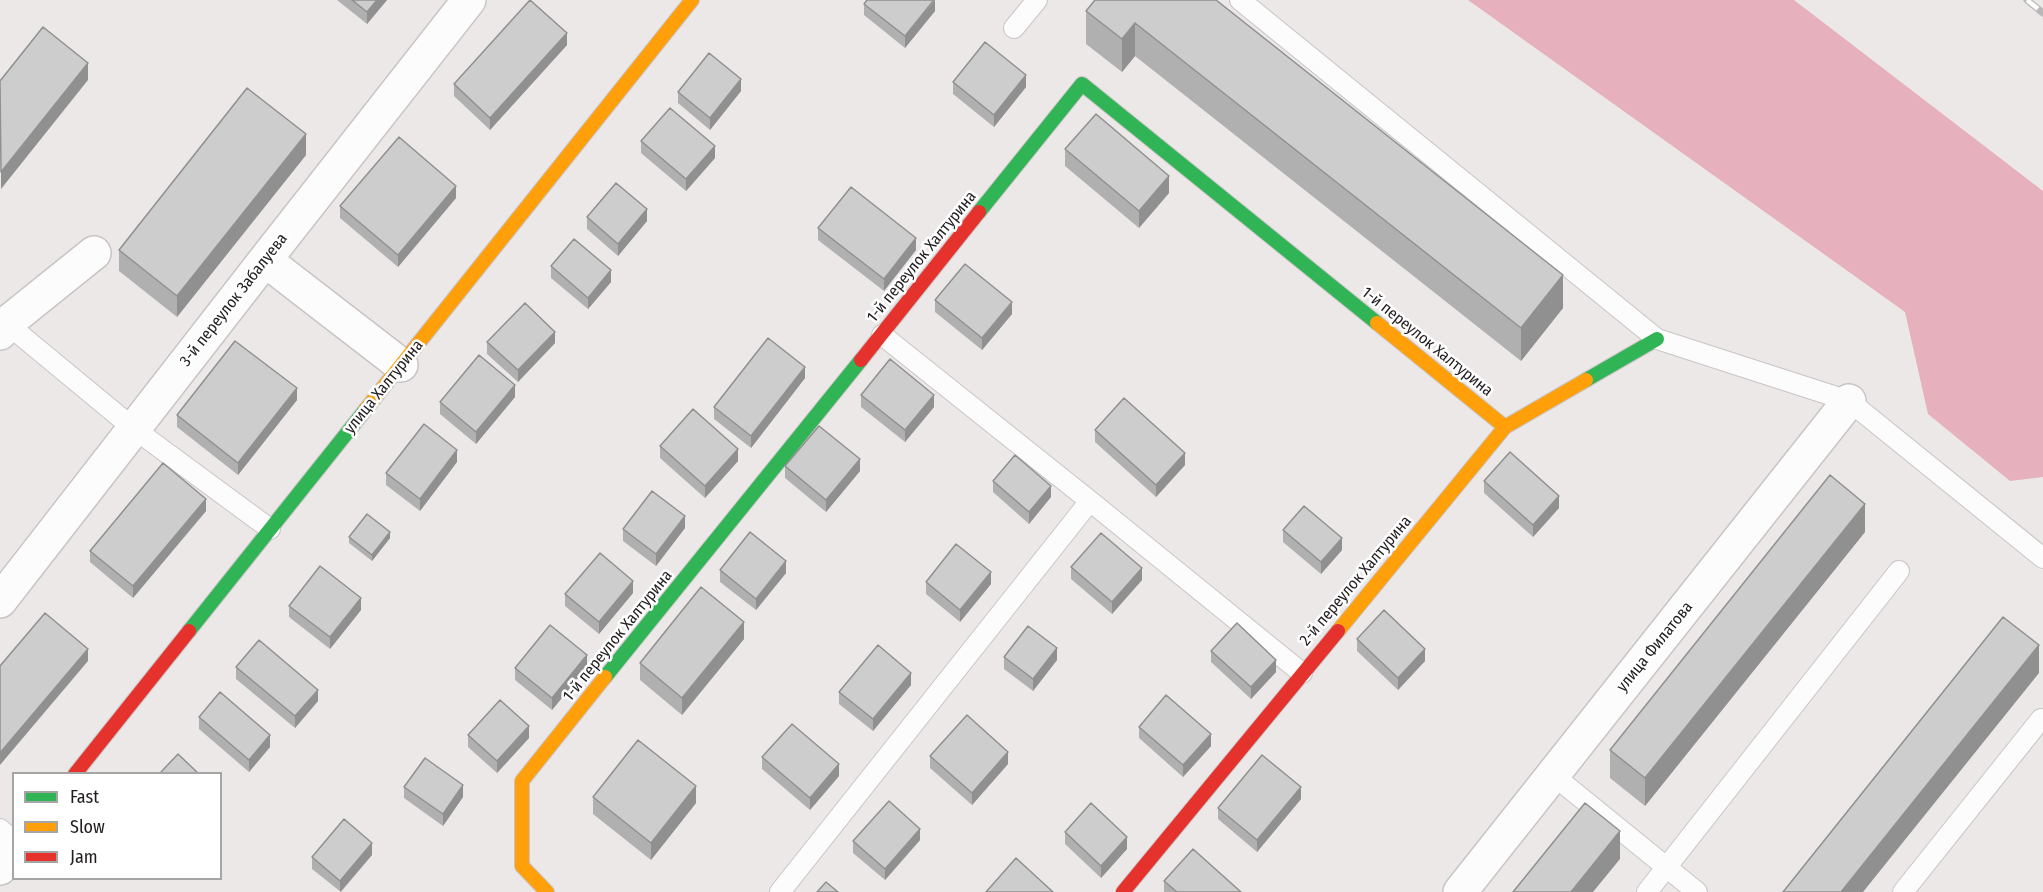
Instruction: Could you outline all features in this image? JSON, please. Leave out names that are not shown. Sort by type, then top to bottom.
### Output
[{"type":"street","name":"3-й переулок Забалуева","points":[[0,601],[469,0]]},
{"type":"street","name":"улица Халтурина","points":[[77,772],[692,0]]},
{"type":"street","name":"1-й переулок Халтурина","points":[[547,892],[522,866],[522,781],[1082,84],[1505,427]]},
{"type":"street","points":[[2,324],[94,253]]},
{"type":"street","points":[[265,260],[401,365]]},
{"type":"street","name":"2-й переулок Халтурина","points":[[1123,892],[1505,427],[1657,339]]},
{"type":"street","name":"улица Филатова","points":[[1460,892],[1849,401]]},
{"type":"street","points":[[0,868],[12,853]]},
{"type":"lane","points":[[1014,28],[1037,0]]},
{"type":"lane","points":[[1240,0],[1657,339],[1849,401],[2043,558]]},
{"type":"lane","points":[[2,324],[134,428],[270,529]]},
{"type":"lane","points":[[882,334],[1302,673]]},
{"type":"lane","points":[[780,892],[1090,501]]},
{"type":"lane","points":[[1647,892],[1899,571]]},
{"type":"lane","points":[[1903,892],[2041,719]]},
{"type":"lane","points":[[1553,775],[1697,892]]},
{"type":"lane","points":[[0,829],[12,839]]},
{"type":"shaded area","points":[[1468,0],[1794,0],[2043,191],[2043,477],[2010,481],[1928,414],[1905,312]]},
{"type":"building","points":[[352,0],[377,0],[367,12]]},
{"type":"building","points":[[530,0],[567,33],[490,118],[454,84]]},
{"type":"building","points":[[867,0],[934,0],[905,36],[864,4]]},
{"type":"building","points":[[1095,0],[1216,0],[1563,275],[1521,328],[1135,23],[1122,39],[1086,11]]},
{"type":"building","points":[[43,27],[88,63],[1,172],[0,81]]},
{"type":"building","points":[[985,42],[1026,75],[994,115],[953,82]]},
{"type":"building","points":[[709,53],[741,79],[710,118],[678,92]]},
{"type":"building","points":[[247,88],[306,134],[177,296],[119,250]]},
{"type":"building","points":[[670,108],[715,146],[686,179],[641,141]]},
{"type":"building","points":[[1096,114],[1169,176],[1139,211],[1065,149]]},
{"type":"building","points":[[399,137],[456,186],[398,255],[340,206]]},
{"type":"building","points":[[616,183],[647,209],[618,244],[587,217]]},
{"type":"building","points":[[851,187],[916,238],[884,279],[818,228]]},
{"type":"building","points":[[574,239],[611,270],[588,298],[551,266]]},
{"type":"building","points":[[965,264],[1012,302],[982,338],[935,300]]},
{"type":"building","points":[[525,303],[555,332],[518,370],[487,342]]},
{"type":"building","points":[[768,338],[805,367],[751,436],[714,407]]},
{"type":"building","points":[[235,341],[297,388],[238,463],[177,415]]},
{"type":"building","points":[[479,355],[515,385],[476,432],[440,402]]},
{"type":"building","points":[[890,359],[934,395],[905,430],[861,395]]},
{"type":"building","points":[[1124,398],[1185,453],[1156,485],[1095,430]]},
{"type":"building","points":[[693,409],[738,449],[705,486],[660,446]]},
{"type":"building","points":[[424,424],[457,450],[420,499],[386,473]]},
{"type":"building","points":[[819,426],[860,459],[826,500],[785,466]]},
{"type":"building","points":[[1510,452],[1559,496],[1533,525],[1484,481]]},
{"type":"building","points":[[1015,455],[1051,486],[1029,512],[993,481]]},
{"type":"building","points":[[163,463],[206,499],[133,586],[90,551]]},
{"type":"building","points":[[1830,475],[1865,504],[1645,778],[1610,750]]},
{"type":"building","points":[[652,491],[685,516],[656,554],[623,529]]},
{"type":"building","points":[[1304,506],[1342,538],[1321,562],[1283,530]]},
{"type":"building","points":[[367,514],[390,532],[372,555],[349,537]]},
{"type":"building","points":[[750,532],[786,561],[756,599],[720,570]]},
{"type":"building","points":[[1101,533],[1142,568],[1112,602],[1071,567]]},
{"type":"building","points":[[956,544],[991,572],[960,610],[926,582]]},
{"type":"building","points":[[600,553],[633,581],[599,622],[565,594]]},
{"type":"building","points":[[320,566],[361,598],[330,637],[289,606]]},
{"type":"building","points":[[701,587],[744,622],[682,698],[640,663]]},
{"type":"building","points":[[1384,610],[1425,649],[1398,678],[1357,639]]},
{"type":"building","points":[[45,613],[88,649],[0,753],[0,666]]},
{"type":"building","points":[[2003,617],[2039,645],[1841,892],[1783,892]]},
{"type":"building","points":[[1237,623],[1276,660],[1251,687],[1211,651]]},
{"type":"building","points":[[550,625],[587,655],[552,698],[515,668]]},
{"type":"building","points":[[1028,626],[1057,648],[1033,679],[1004,657]]},
{"type":"building","points":[[259,640],[318,690],[295,716],[236,667]]},
{"type":"building","points":[[878,645],[911,673],[873,719],[839,692]]},
{"type":"building","points":[[220,692],[270,735],[249,760],[199,717]]},
{"type":"building","points":[[1166,695],[1211,734],[1183,765],[1139,727]]},
{"type":"building","points":[[500,700],[529,726],[497,761],[468,735]]},
{"type":"building","points":[[967,715],[1008,752],[972,793],[930,756]]},
{"type":"building","points":[[792,724],[839,764],[810,798],[762,757]]},
{"type":"building","points":[[638,740],[696,786],[651,843],[593,797]]},
{"type":"building","points":[[178,754],[197,772],[161,772]]},
{"type":"building","points":[[1262,755],[1301,787],[1257,840],[1218,808]]},
{"type":"building","points":[[425,758],[463,785],[443,814],[404,787]]},
{"type":"building","points":[[889,801],[920,829],[885,869],[853,841]]},
{"type":"building","points":[[1091,803],[1127,837],[1101,866],[1065,832]]},
{"type":"building","points":[[1585,803],[1620,831],[1571,892],[1513,892]]},
{"type":"building","points":[[344,819],[372,843],[340,881],[312,857]]},
{"type":"building","points":[[1193,849],[1241,892],[1177,892],[1164,881]]},
{"type":"building","points":[[1016,858],[1053,892],[986,892]]},
{"type":"building","points":[[826,882],[838,892],[817,892]]},
{"type":"railway","points":[[2027,0],[2043,13]]},
{"type":"traffic: fast","points":[[979,212],[1082,84],[1377,323]]},
{"type":"traffic: fast","points":[[1586,380],[1657,339]]},
{"type":"traffic: fast","points":[[605,677],[861,360]]},
{"type":"traffic: fast","points":[[189,631],[366,409]]},
{"type":"traffic: slow","points":[[366,409],[692,0]]},
{"type":"traffic: slow","points":[[1377,323],[1505,427]]},
{"type":"traffic: slow","points":[[1338,631],[1505,427],[1586,380]]},
{"type":"traffic: slow","points":[[547,892],[522,866],[522,781],[605,677]]},
{"type":"traffic: jam","points":[[861,360],[979,212]]},
{"type":"traffic: jam","points":[[77,772],[189,631]]},
{"type":"traffic: jam","points":[[1123,892],[1338,631]]}]
